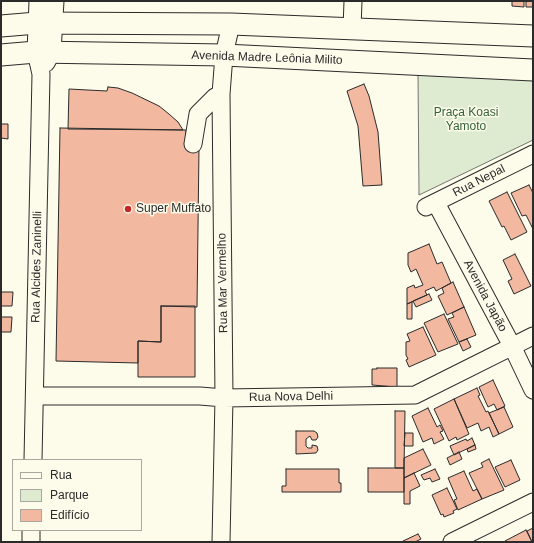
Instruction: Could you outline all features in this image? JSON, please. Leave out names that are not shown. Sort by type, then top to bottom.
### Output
[{"type":"main road","points":[[1,26],[46,23],[231,24],[533,36]]},
{"type":"main road","name":"Avenida Madre Leônia Milito","points":[[1,55],[44,52],[224,55],[533,70]]},
{"type":"street","points":[[38,1],[46,23]]},
{"type":"street","points":[[46,23],[55,1]]},
{"type":"street","points":[[352,29],[353,1]]},
{"type":"street","name":"Rua Alcides Zaninelli","points":[[33,459],[40,74],[44,52],[46,23]]},
{"type":"street","name":"Rua Mar Vermelho","points":[[221,542],[224,398],[220,94],[224,55],[231,24]]},
{"type":"street","points":[[193,144],[198,114],[220,94]]},
{"type":"street","name":"Rua Nepal","points":[[431,205],[533,154]]},
{"type":"street","name":"Avenida Japão","points":[[431,205],[512,346],[533,390]]},
{"type":"street","name":"Rua Nova Delhi","points":[[35,396],[200,396],[224,398],[415,394],[533,336]]},
{"type":"street","points":[[452,542],[533,502]]},
{"type":"street","points":[[31,531],[31,542]]},
{"type":"green space","name":"Praça Koasi Yamoto","points":[[418,72],[533,77],[533,140],[419,195]]},
{"type":"building","points":[[512,1],[524,1],[524,7],[512,6]]},
{"type":"building","points":[[526,1],[533,1],[533,7],[526,7]]},
{"type":"building","points":[[364,84],[369,96],[378,132],[382,185],[363,186],[358,126],[347,91]]},
{"type":"building","points":[[108,87],[118,88],[132,93],[159,106],[178,122],[183,130],[68,129],[69,89],[107,91]]},
{"type":"building","points":[[1,124],[8,124],[8,139],[1,138]]},
{"type":"building","points":[[60,128],[186,130],[185,148],[199,148],[197,307],[161,306],[161,342],[138,341],[138,363],[56,361]]},
{"type":"building","points":[[529,185],[533,193],[533,229],[526,215],[522,216],[511,193]]},
{"type":"building","points":[[507,192],[527,232],[511,240],[504,226],[502,227],[489,201]]},
{"type":"building","points":[[429,244],[437,264],[442,262],[451,283],[436,291],[434,287],[425,291],[427,295],[407,304],[407,288],[414,285],[415,288],[423,285],[416,269],[411,272],[408,265],[408,253]]},
{"type":"building","points":[[515,254],[531,286],[514,294],[508,281],[512,279],[503,260]]},
{"type":"building","points":[[453,282],[464,307],[447,315],[438,296],[444,293],[442,288]]},
{"type":"building","points":[[1,292],[13,292],[12,306],[1,306]]},
{"type":"building","points":[[429,294],[432,300],[416,307],[413,301]]},
{"type":"building","points":[[412,302],[412,319],[407,319],[407,304]]},
{"type":"building","points":[[161,306],[195,306],[195,377],[138,377],[138,341],[161,342]]},
{"type":"building","points":[[464,307],[476,335],[459,342],[448,319],[454,317],[452,313]]},
{"type":"building","points":[[444,314],[458,344],[438,352],[424,323]]},
{"type":"building","points":[[1,317],[12,317],[11,332],[1,332]]},
{"type":"building","points":[[423,327],[436,355],[409,367],[406,360],[408,359],[406,355],[406,342],[410,341],[407,334]]},
{"type":"building","points":[[467,339],[471,347],[463,351],[459,342]]},
{"type":"building","points":[[397,368],[397,387],[372,385],[372,369]]},
{"type":"building","points":[[493,380],[505,406],[497,410],[494,404],[488,407],[479,387]]},
{"type":"building","points":[[477,388],[480,395],[478,396],[486,412],[488,411],[499,434],[493,437],[489,427],[481,431],[478,423],[467,428],[454,399]]},
{"type":"building","points":[[454,399],[469,434],[457,440],[456,437],[449,441],[434,409]]},
{"type":"building","points":[[504,407],[513,427],[499,434],[489,413]]},
{"type":"building","points":[[428,408],[437,427],[440,425],[443,431],[440,432],[444,439],[434,444],[432,438],[423,442],[412,416]]},
{"type":"building","points":[[395,411],[405,411],[404,468],[395,468]]},
{"type":"building","points":[[296,431],[314,431],[317,433],[318,437],[316,440],[312,440],[310,436],[306,439],[306,446],[308,448],[312,448],[312,445],[317,446],[318,450],[316,453],[296,454]]},
{"type":"building","points":[[405,433],[413,433],[413,446],[404,446]]},
{"type":"building","points":[[472,438],[475,445],[454,455],[450,446]]},
{"type":"building","points":[[475,445],[476,449],[468,452],[467,449]]},
{"type":"building","points":[[423,449],[431,465],[404,478],[404,458]]},
{"type":"building","points":[[459,452],[462,459],[450,465],[447,458]]},
{"type":"building","points":[[489,459],[504,490],[482,499],[469,473],[483,467],[481,463]]},
{"type":"building","points":[[511,460],[520,480],[505,487],[495,467]]},
{"type":"building","points":[[368,468],[404,468],[404,492],[368,492]]},
{"type":"building","points":[[286,469],[339,469],[339,483],[341,483],[341,492],[282,492],[282,486],[286,486]]},
{"type":"building","points":[[435,469],[440,479],[432,482],[430,478],[424,480],[421,475]]},
{"type":"building","points":[[464,471],[473,491],[477,489],[482,499],[458,510],[454,500],[457,499],[448,478]]},
{"type":"building","points":[[414,473],[420,486],[410,491],[410,504],[404,504],[404,478]]},
{"type":"building","points":[[447,488],[457,509],[453,511],[454,513],[444,517],[443,514],[441,515],[432,495]]},
{"type":"building","points":[[533,528],[533,542],[532,542],[527,531]]},
{"type":"building","points":[[526,530],[532,542],[505,541]]},
{"type":"building","points":[[418,534],[421,539],[415,542],[403,542],[403,541]]},
{"type":"place","name":"Super Muffato","points":[[128,209]]}]
